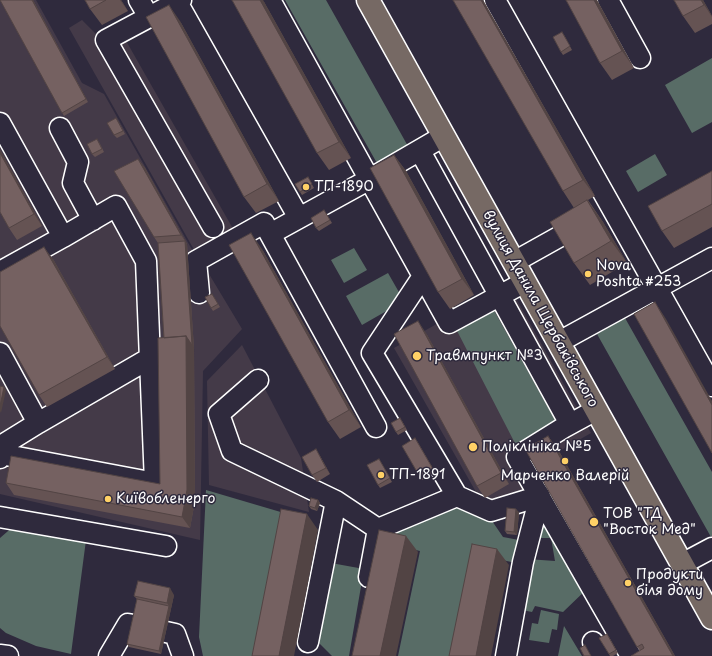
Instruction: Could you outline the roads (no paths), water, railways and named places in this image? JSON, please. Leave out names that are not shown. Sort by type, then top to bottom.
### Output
[{"type":"main road","name":"вулиця Данила Щербаківського","points":[[368,0],[712,618]]},
{"type":"lane","points":[[139,0],[149,17]]},
{"type":"lane","points":[[270,0],[449,323],[525,282]]},
{"type":"lane","points":[[495,0],[712,386]]},
{"type":"lane","points":[[608,0],[640,58]]},
{"type":"lane","points":[[213,226],[106,40],[179,1],[299,218]]},
{"type":"lane","points":[[0,123],[63,237]]},
{"type":"lane","points":[[60,128],[78,162],[73,183],[93,220]]},
{"type":"lane","points":[[270,234],[420,151],[444,136]]},
{"type":"lane","points":[[420,151],[570,424]]},
{"type":"lane","points":[[0,272],[116,206],[146,261],[150,358],[155,483],[1,456],[4,444],[150,358]]},
{"type":"lane","points":[[514,262],[611,208]]},
{"type":"lane","points":[[199,293],[196,261],[264,223],[376,427]]},
{"type":"lane","points":[[559,342],[712,258]]},
{"type":"lane","points":[[423,276],[372,353],[457,496],[491,511],[540,496]]},
{"type":"lane","points":[[0,353],[38,423]]},
{"type":"lane","points":[[258,380],[219,414],[232,451],[336,501],[378,529]]},
{"type":"lane","points":[[596,410],[570,424],[517,457],[631,656]]},
{"type":"lane","points":[[378,529],[457,496]]},
{"type":"lane","points":[[506,656],[523,562],[540,496]]},
{"type":"lane","points":[[308,642],[336,501]]},
{"type":"lane","points":[[0,517],[166,546]]},
{"type":"lane","points":[[366,596],[378,529]]},
{"type":"lane","points":[[682,564],[712,548]]},
{"type":"lane","points":[[109,656],[128,624],[134,625]]},
{"type":"lane","points":[[166,632],[174,634],[183,656]]},
{"type":"lane","points":[[0,655],[8,656]]},
{"type":"place","name":"ТП-1890","points":[[306,187]]},
{"type":"place","name":"Nova Poshta #253","points":[[588,274]]},
{"type":"place","name":"Травмпункт №3","points":[[417,356]]},
{"type":"place","name":"Поліклініка №5","points":[[473,447]]},
{"type":"place","name":"Марченко Валерій","points":[[565,461]]},
{"type":"place","name":"ТП-1891","points":[[381,475]]},
{"type":"place","name":"Київобленерго","points":[[108,499]]},
{"type":"place","name":"ТОВ \"ТД \"Восток Мед\"","points":[[594,522]]},
{"type":"place","name":"Продукти біля дому","points":[[628,583]]}]
